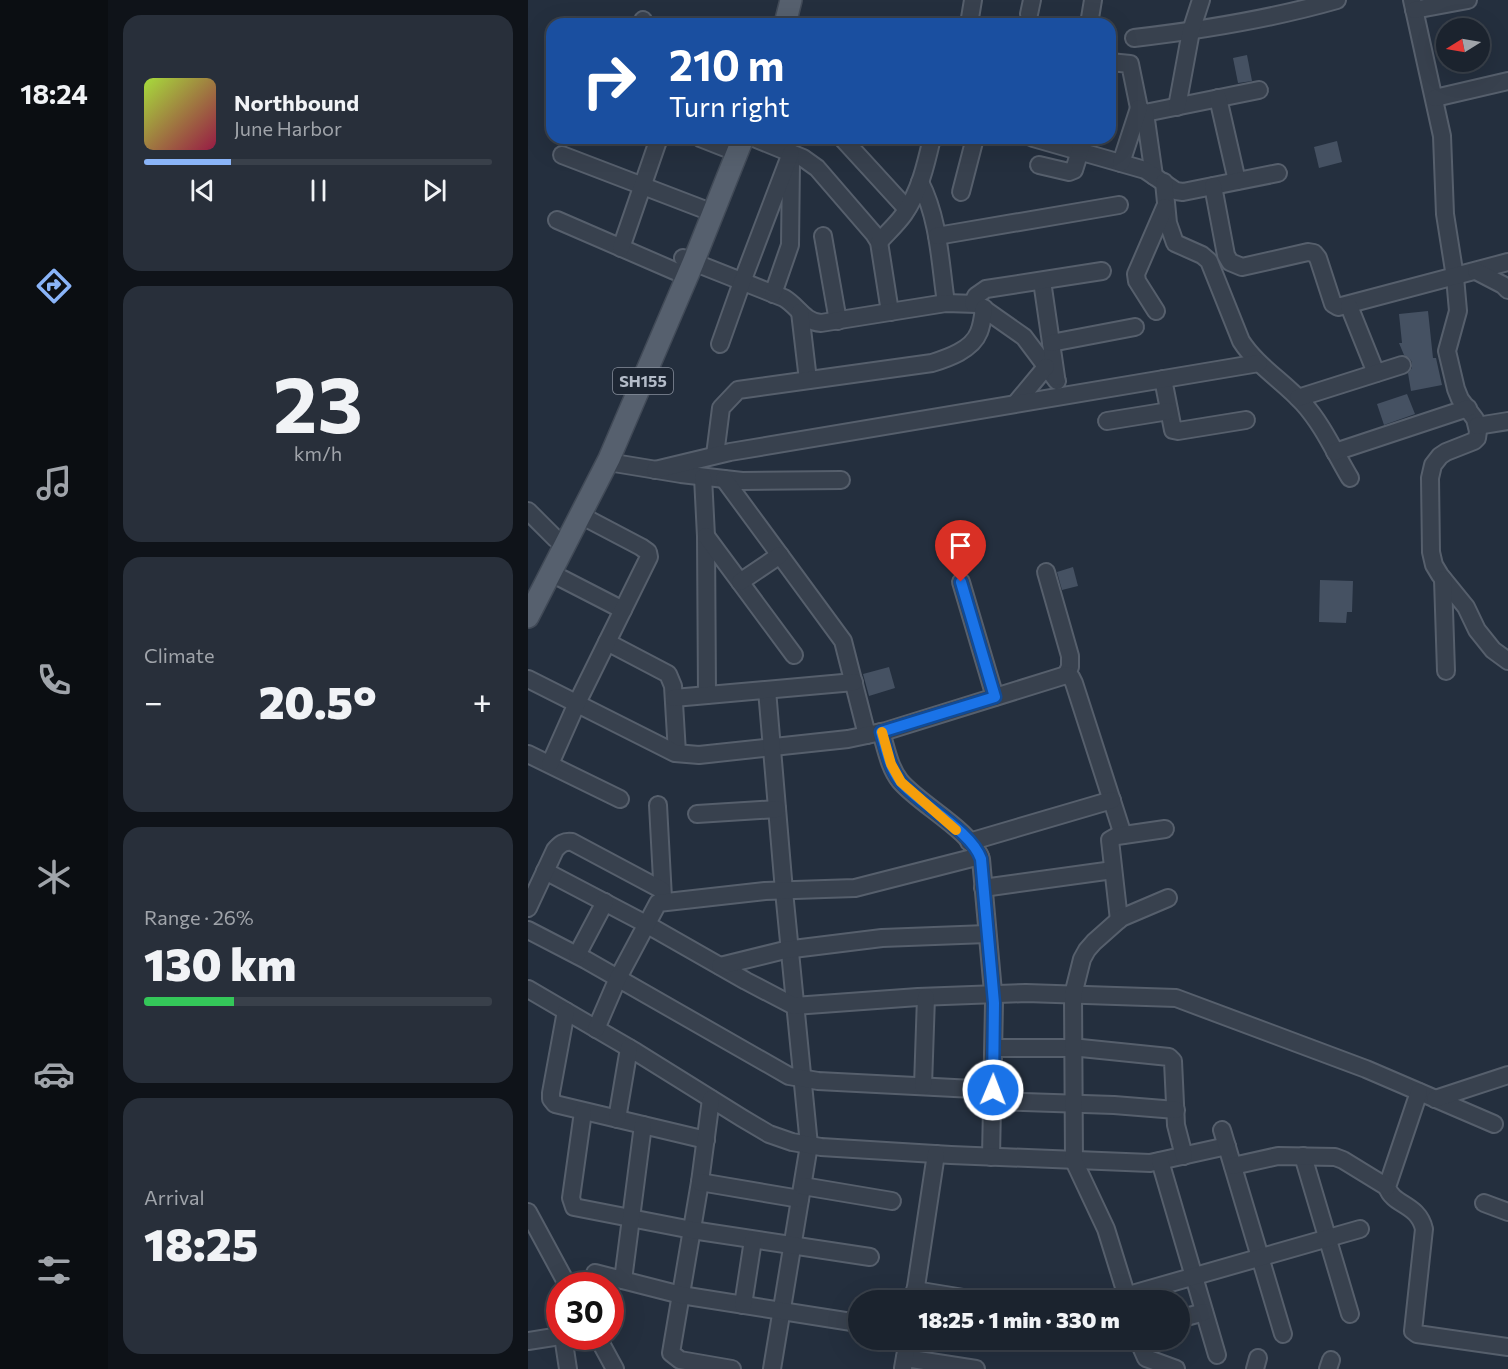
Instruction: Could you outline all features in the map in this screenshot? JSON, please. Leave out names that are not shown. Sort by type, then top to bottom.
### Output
[{"type":"main road","points":[[776,18],[780,0]]},
{"type":"main road","points":[[786,18],[791,0]]},
{"type":"main road","name":"SH155","points":[[528,599],[684,264],[703,209],[733,144]]},
{"type":"main road","name":"SH155","points":[[528,617],[608,462],[684,264],[733,144]]},
{"type":"street","points":[[970,18],[973,0]]},
{"type":"street","points":[[1090,18],[1093,0]]},
{"type":"street","points":[[1177,107],[1191,31],[1201,0]]},
{"type":"street","points":[[1134,38],[1191,31],[1301,5],[1338,0]]},
{"type":"street","points":[[1468,0],[1413,5],[1442,136],[1445,214],[1458,311],[1447,351],[1455,388],[1477,426],[1477,438],[1474,441],[1440,456],[1433,465],[1430,478],[1431,552],[1434,565],[1466,607],[1477,630],[1493,650],[1508,661]]},
{"type":"street","points":[[1116,63],[1131,64],[1166,205],[1168,223],[1175,243],[1209,261],[1241,341],[1259,363],[1298,398],[1315,418],[1350,478]]},
{"type":"street","points":[[1435,98],[1508,81]]},
{"type":"street","points":[[1142,111],[1177,107],[1259,90]]},
{"type":"street","points":[[1218,99],[1237,181]]},
{"type":"street","points":[[1121,163],[1142,111]]},
{"type":"street","points":[[621,248],[657,144]]},
{"type":"street","points":[[769,144],[803,158],[817,168],[874,234],[879,242],[890,312]]},
{"type":"street","points":[[847,144],[907,209]]},
{"type":"street","points":[[879,242],[907,209],[920,182],[930,144]]},
{"type":"street","points":[[962,192],[974,144]]},
{"type":"street","points":[[1039,165],[1071,172],[1074,170],[1082,145],[1121,163],[1145,170],[1176,191],[1183,192],[1278,173]]},
{"type":"street","points":[[720,344],[791,153]]},
{"type":"street","points":[[773,294],[790,245],[791,153]]},
{"type":"street","points":[[562,154],[703,209]]},
{"type":"street","points":[[920,182],[931,205],[946,303]]},
{"type":"street","points":[[1213,186],[1226,255],[1230,262],[1242,267],[1308,252],[1314,253],[1318,258],[1333,304],[1338,307],[1349,306],[1508,262]]},
{"type":"street","points":[[936,236],[1119,205]]},
{"type":"street","points":[[1156,311],[1137,281],[1136,274],[1166,205]]},
{"type":"street","points":[[557,220],[621,248],[684,264],[773,294],[790,301],[809,321],[814,323],[946,303],[979,306],[1024,337],[1046,367],[1058,389]]},
{"type":"street","points":[[823,236],[838,321]]},
{"type":"street","points":[[1204,257],[1226,255]]},
{"type":"street","points":[[715,456],[722,408],[738,390],[932,363],[956,354],[978,336],[979,306],[976,296],[986,289],[1102,271]]},
{"type":"street","points":[[1476,271],[1508,290]]},
{"type":"street","points":[[1042,281],[1058,389]]},
{"type":"street","points":[[1349,306],[1376,373]]},
{"type":"street","points":[[800,312],[808,380]]},
{"type":"street","points":[[1024,337],[1050,337],[1135,327]]},
{"type":"street","points":[[655,470],[715,456],[1016,404],[1058,389],[1163,379],[1259,363]]},
{"type":"street","points":[[1298,398],[1402,365]]},
{"type":"street","points":[[1016,404],[1046,367]]},
{"type":"street","points":[[1163,379],[1173,430],[1246,420]]},
{"type":"street","points":[[1335,452],[1468,408]]},
{"type":"street","points":[[1107,421],[1168,411]]},
{"type":"street","points":[[1477,426],[1508,421]]},
{"type":"street","points":[[608,462],[742,481],[841,480]]},
{"type":"street","points":[[703,477],[706,536],[707,695]]},
{"type":"street","points":[[724,479],[843,641],[854,682],[874,734],[901,782],[969,842],[980,856],[993,994],[992,1157]]},
{"type":"street","points":[[528,511],[556,539]]},
{"type":"street","points":[[550,765],[577,703],[648,561],[648,552],[580,515]]},
{"type":"street","points":[[706,536],[794,655]]},
{"type":"street","points":[[740,582],[780,555]]},
{"type":"street","points":[[1046,572],[1070,656],[1070,667],[1066,675]]},
{"type":"street","points":[[551,573],[623,610]]},
{"type":"street","points":[[1443,579],[1446,671]]},
{"type":"street","points":[[961,582],[995,697]]},
{"type":"street","points":[[607,642],[668,674],[673,686],[677,753]]},
{"type":"street","points":[[528,679],[677,753],[699,755],[848,739],[874,734],[1066,675],[1071,677],[1074,683],[1123,835]]},
{"type":"street","points":[[674,698],[854,682]]},
{"type":"street","points":[[767,690],[794,1006],[809,1145],[772,1369]]},
{"type":"street","points":[[528,754],[620,799]]},
{"type":"street","points":[[969,842],[1112,800]]},
{"type":"street","points":[[596,1029],[618,978],[663,896],[658,805]]},
{"type":"street","points":[[697,814],[777,809]]},
{"type":"street","points":[[1119,920],[1110,840],[1123,835],[1165,829]]},
{"type":"street","points":[[528,908],[559,845],[563,842],[572,842],[663,896],[855,888],[980,856]]},
{"type":"street","points":[[983,888],[1113,870]]},
{"type":"street","points":[[546,871],[794,1006],[1026,993],[1176,998],[1366,1069],[1494,1124]]},
{"type":"street","points":[[1120,1290],[1106,1229],[1074,1161],[1072,995],[1082,959],[1087,950],[1119,920],[1168,898]]},
{"type":"street","points":[[577,955],[605,902]]},
{"type":"street","points":[[528,930],[618,978],[774,1069],[803,1079],[923,1086],[1073,1104],[1176,1110]]},
{"type":"street","points":[[720,966],[790,950],[882,938],[987,934]]},
{"type":"street","points":[[528,989],[769,1134],[792,1142],[936,1154],[1150,1163],[1184,1156],[1224,1138],[1283,1334]]},
{"type":"street","points":[[923,1086],[926,997]]},
{"type":"street","points":[[566,1011],[551,1100],[560,1106],[583,1112],[706,1140]]},
{"type":"street","points":[[617,1119],[629,1048]]},
{"type":"street","points":[[994,1048],[1073,1048],[1169,1057],[1173,1061],[1176,1125],[1184,1156]]},
{"type":"street","points":[[1435,1099],[1508,1075]]},
{"type":"street","points":[[1387,1187],[1419,1092]]},
{"type":"street","points":[[711,1099],[700,1182],[671,1353],[680,1360],[702,1367],[732,1369]]},
{"type":"street","points":[[583,1112],[571,1198],[574,1207],[692,1230],[870,1257]]},
{"type":"street","points":[[624,1272],[643,1125]]},
{"type":"street","points":[[915,1290],[936,1154]]},
{"type":"street","points":[[1233,1166],[1278,1156],[1335,1157],[1387,1187],[1393,1196],[1415,1211],[1424,1229],[1413,1330],[1417,1334],[1508,1347]]},
{"type":"street","points":[[1303,1156],[1350,1314]]},
{"type":"street","points":[[1160,1161],[1217,1355]]},
{"type":"street","points":[[700,1182],[892,1201]]},
{"type":"street","points":[[1485,1203],[1508,1212]]},
{"type":"street","points":[[528,1212],[560,1272]]},
{"type":"street","points":[[1151,1290],[1360,1229]]},
{"type":"street","points":[[743,1305],[753,1239]]},
{"type":"street","points":[[624,1280],[681,1295],[848,1321]]},
{"type":"street","points":[[1190,1316],[1204,1312]]},
{"type":"street","points":[[528,1341],[546,1338]]},
{"type":"street","points":[[564,1350],[568,1369]]},
{"type":"street","points":[[605,1350],[615,1369]]},
{"type":"street","points":[[1142,1350],[1146,1358],[1176,1369]]},
{"type":"street","points":[[904,1364],[976,1369]]},
{"type":"building","points":[[1247,55],[1252,81],[1238,83],[1233,58]]},
{"type":"building","points":[[1337,141],[1342,162],[1319,168],[1314,147]]},
{"type":"building","points":[[1428,311],[1433,358],[1436,358],[1442,385],[1411,391],[1408,373],[1412,368],[1412,362],[1404,355],[1399,343],[1402,343],[1399,314]]},
{"type":"building","points":[[1407,394],[1415,414],[1384,425],[1377,404]]},
{"type":"building","points":[[1073,567],[1078,586],[1062,590],[1057,572]]},
{"type":"building","points":[[1320,580],[1353,581],[1352,612],[1347,612],[1346,623],[1319,622]]},
{"type":"building","points":[[889,667],[895,688],[869,696],[863,674]]},
{"type":"slow traffic","points":[[882,732],[891,764],[901,782],[956,830]]},
{"type":"route","points":[[961,582],[995,697],[881,732],[895,774],[901,782],[973,845],[981,859],[994,1003],[993,1090]]}]
